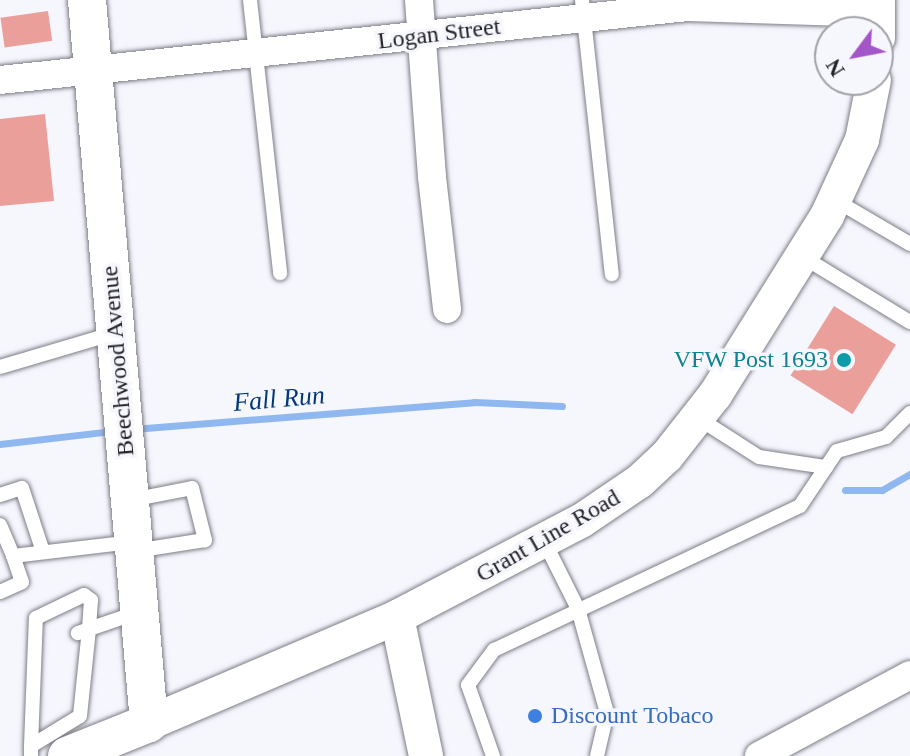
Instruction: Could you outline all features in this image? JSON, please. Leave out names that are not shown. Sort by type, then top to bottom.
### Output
[{"type":"main road","name":"Beechwood Avenue","points":[[87,0],[149,723]]},
{"type":"main road","name":"Grant Line Road","points":[[43,753],[149,723]]},
{"type":"street","points":[[419,0],[447,309]]},
{"type":"street","name":"Logan Street","points":[[0,80],[421,35],[583,9],[688,7],[859,16]]},
{"type":"street","name":"Grant Line Road","points":[[149,723],[397,617],[544,541],[601,509],[640,481],[667,456],[698,418],[803,257],[835,199],[862,140],[871,96]]},
{"type":"street","points":[[397,617],[426,756]]},
{"type":"street","points":[[759,756],[910,675]]},
{"type":"lane","points":[[250,0],[280,273]]},
{"type":"lane","points":[[583,9],[612,274]]},
{"type":"lane","points":[[835,199],[910,244]]},
{"type":"lane","points":[[803,257],[910,322]]},
{"type":"lane","points":[[0,367],[116,333]]},
{"type":"lane","points":[[493,756],[468,685],[494,650],[800,506],[837,451],[886,437],[910,413]]},
{"type":"lane","points":[[698,418],[759,457],[826,467]]},
{"type":"lane","points":[[0,495],[22,488],[43,552]]},
{"type":"lane","points":[[13,556],[205,540],[192,488],[130,500]]},
{"type":"lane","points":[[0,525],[22,582],[0,592]]},
{"type":"lane","points":[[544,541],[578,609],[607,713],[597,756]]},
{"type":"lane","points":[[84,595],[91,600],[84,631],[77,699],[80,716],[43,753],[36,714],[40,645],[36,618],[84,595]]},
{"type":"lane","points":[[84,631],[140,612]]},
{"type":"building","points":[[48,11],[52,41],[5,47],[0,18]]},
{"type":"building","points":[[45,114],[54,201],[0,206],[0,119]]},
{"type":"building","name":"VFW Post 1693","points":[[834,306],[896,345],[852,414],[791,376]]},
{"type":"waterway","name":"Fall Run","points":[[133,429],[474,402],[562,406]]},
{"type":"waterway","name":"Fall Run","points":[[0,444],[113,431]]},
{"type":"waterway","name":"Fall Run","points":[[845,490],[882,490],[910,474]]},
{"type":"place","name":"VFW Post 1693","points":[[844,360]]},
{"type":"place","name":"Discount Tobaco","points":[[535,716]]}]
